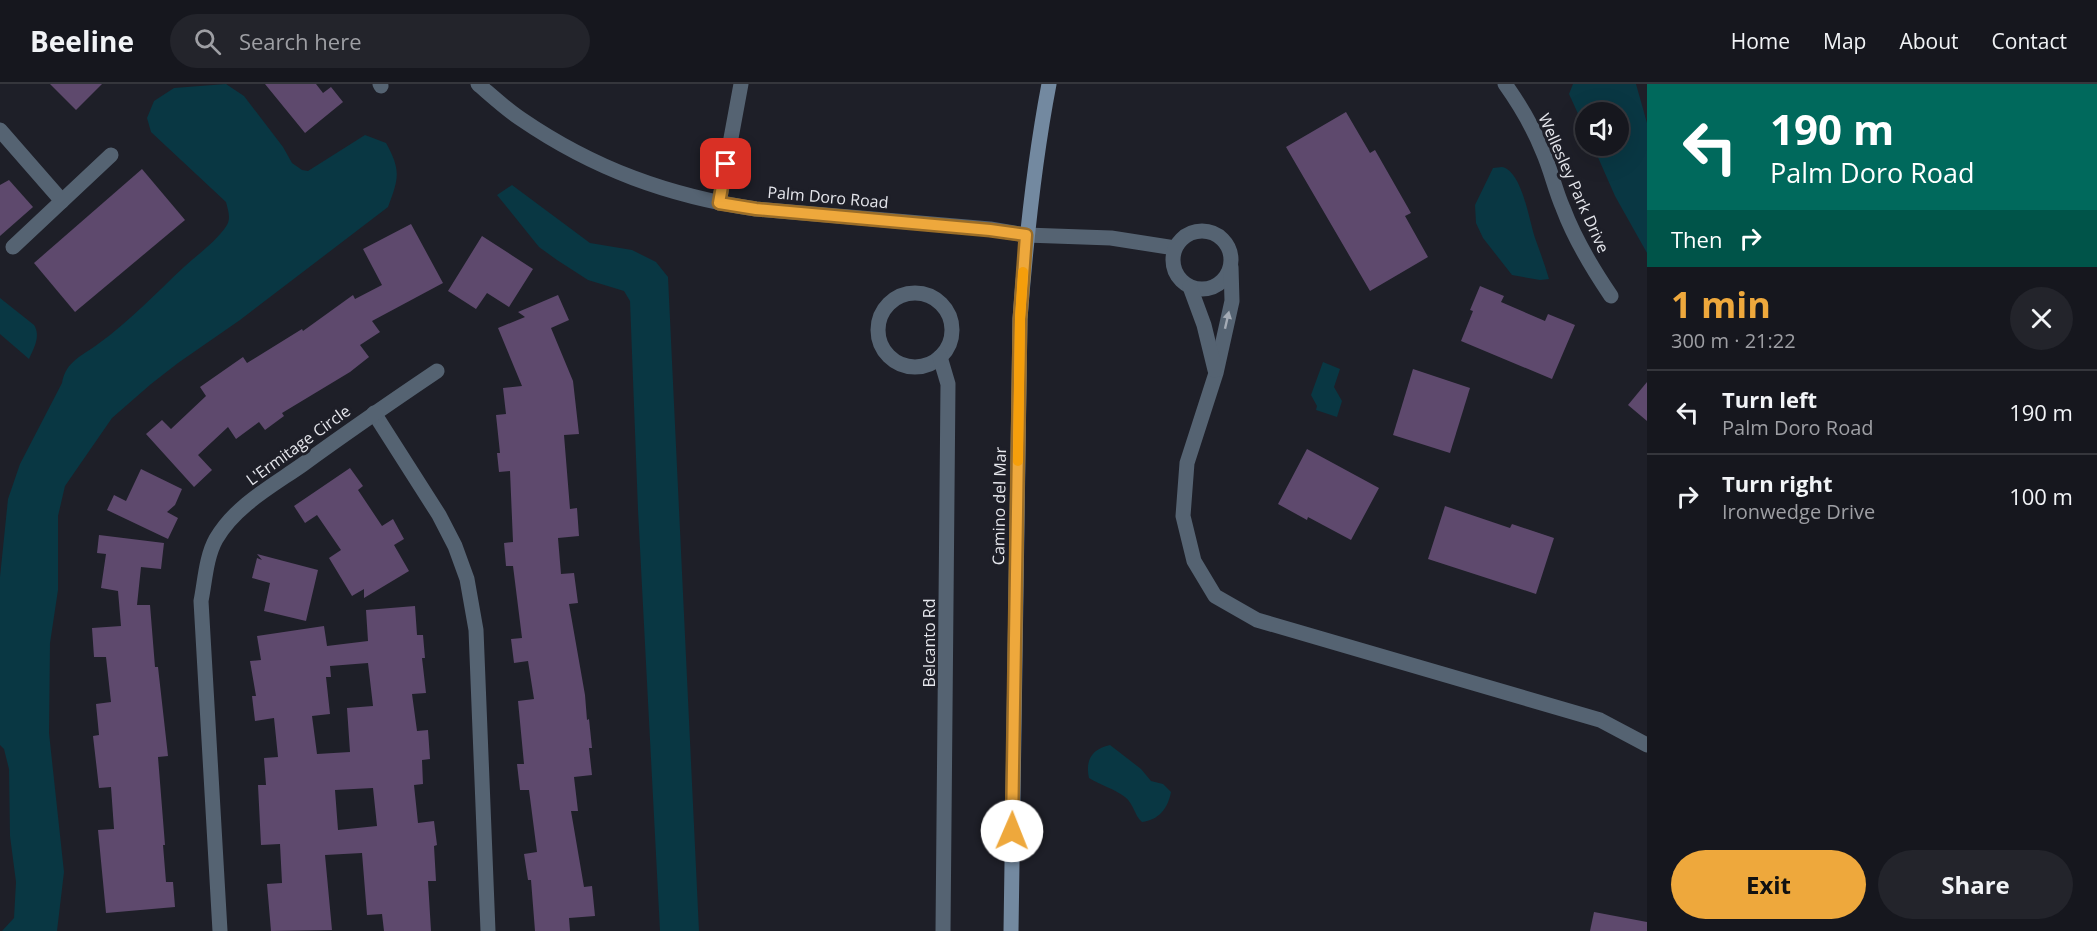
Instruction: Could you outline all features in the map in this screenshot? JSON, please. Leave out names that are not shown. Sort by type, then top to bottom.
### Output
[{"type":"street","name":"Palm Doro Road","points":[[478,84],[519,118],[564,147],[616,173],[668,191],[756,209],[1026,235],[1111,238],[1175,248]]},
{"type":"street","points":[[719,203],[741,84]]},
{"type":"street","name":"Camino del Mar","points":[[1011,931],[1020,319],[1026,235],[1038,138],[1048,84]]},
{"type":"street","name":"Wellesley Park Drive","points":[[1505,84],[1531,124],[1575,237],[1589,264],[1611,296]]},
{"type":"street","points":[[0,130],[62,201]]},
{"type":"street","points":[[13,247],[111,155]]},
{"type":"street","points":[[1231,267],[1222,282],[1207,290],[1190,287],[1177,277],[1172,258],[1180,240],[1197,231],[1216,234],[1224,240],[1229,249],[1231,267],[1232,301],[1216,373],[1187,463],[1182,516],[1194,561],[1215,596],[1257,620],[1600,720],[1647,745]]},
{"type":"street","points":[[1190,287],[1204,326],[1216,373]]},
{"type":"street","points":[[918,292],[930,295],[940,302],[951,322],[952,335],[948,347],[940,357],[930,364],[917,367],[905,366],[893,360],[884,350],[879,339],[878,326],[887,304],[896,297],[918,292]]},
{"type":"street","name":"Belcanto Rd","points":[[940,357],[948,384],[943,931]]},
{"type":"street","points":[[374,413],[436,371]]},
{"type":"street","name":"L'Ermitage Circle","points":[[220,931],[201,601],[209,560],[216,540],[241,509],[374,413],[439,515],[455,546],[467,579],[476,630],[488,931]]},
{"type":"water","points":[[226,84],[244,96],[283,147],[292,163],[302,170],[308,171],[365,135],[386,143],[396,167],[394,189],[388,207],[240,320],[178,363],[112,418],[65,486],[58,516],[58,590],[50,643],[49,733],[64,872],[57,931],[2,931],[14,918],[16,882],[10,836],[9,769],[4,749],[0,745],[0,577],[8,499],[20,464],[67,369],[131,317],[213,242],[227,225],[229,217],[226,202],[151,132],[147,118],[154,101],[174,88]]},
{"type":"water","points":[[1573,84],[1636,84],[1647,123],[1647,253],[1615,196],[1597,156],[1629,156],[1629,102],[1575,102],[1575,107],[1569,94]]},
{"type":"water","points":[[1502,167],[1509,170],[1520,186],[1549,279],[1540,280],[1512,275],[1483,238],[1476,223],[1475,205],[1493,168]]},
{"type":"water","points":[[512,185],[590,243],[632,250],[656,262],[668,277],[699,931],[660,931],[638,510],[630,301],[624,291],[588,280],[539,247],[497,195]]},
{"type":"water","points":[[0,298],[36,329],[36,342],[29,359],[0,334]]},
{"type":"water","points":[[1323,362],[1340,369],[1334,387],[1342,401],[1337,417],[1316,410],[1317,406],[1311,395]]},
{"type":"water","points":[[1110,745],[1141,769],[1151,781],[1163,784],[1171,792],[1168,803],[1158,816],[1142,822],[1125,797],[1089,778],[1088,766],[1091,756],[1099,749]]},
{"type":"building","points":[[50,84],[102,84],[76,110]]},
{"type":"building","points":[[265,84],[316,84],[323,93],[331,87],[343,102],[305,133]]},
{"type":"building","points":[[1346,112],[1370,153],[1375,150],[1411,213],[1405,216],[1428,257],[1370,291],[1286,147]]},
{"type":"building","points":[[142,169],[185,220],[75,312],[34,263]]},
{"type":"building","points":[[9,180],[33,207],[0,236],[0,185]]},
{"type":"building","points":[[411,224],[443,283],[372,321],[380,332],[360,345],[369,357],[350,372],[282,413],[284,416],[265,430],[259,422],[236,439],[228,427],[198,455],[212,470],[194,487],[146,434],[162,420],[171,429],[206,396],[200,387],[243,357],[247,363],[302,329],[303,331],[353,295],[355,299],[382,285],[363,249]]},
{"type":"building","points":[[482,236],[533,269],[509,307],[487,293],[476,309],[448,291]]},
{"type":"building","points":[[1480,286],[1504,296],[1501,302],[1545,321],[1548,314],[1575,325],[1552,379],[1461,341]]},
{"type":"building","points":[[558,295],[569,320],[551,328],[573,381],[579,434],[564,435],[570,509],[577,508],[579,536],[558,538],[561,574],[574,573],[578,603],[569,604],[592,748],[589,748],[592,775],[574,777],[578,811],[571,811],[584,887],[592,886],[595,916],[569,918],[570,931],[535,931],[531,880],[528,880],[524,854],[537,852],[529,790],[520,790],[517,764],[524,764],[518,701],[534,699],[528,661],[514,663],[511,639],[522,638],[513,566],[506,566],[504,543],[513,542],[510,471],[499,472],[497,453],[500,453],[496,415],[506,414],[503,388],[522,386],[498,328],[525,317],[518,312]]},
{"type":"building","points":[[1413,369],[1470,388],[1450,453],[1393,435]]},
{"type":"building","points":[[1647,382],[1647,421],[1628,405]]},
{"type":"building","points":[[1307,449],[1379,488],[1351,540],[1278,504]]},
{"type":"building","points":[[350,468],[363,486],[358,490],[382,526],[393,519],[404,539],[394,545],[409,571],[364,598],[364,589],[352,596],[329,558],[341,550],[317,515],[305,523],[294,506]]},
{"type":"building","points":[[141,469],[182,489],[175,505],[167,512],[178,518],[168,539],[107,510],[114,495],[126,501]]},
{"type":"building","points":[[1445,506],[1510,528],[1512,524],[1554,538],[1536,594],[1428,559]]},
{"type":"building","points":[[99,535],[164,543],[161,569],[141,567],[137,605],[150,605],[155,667],[158,667],[168,756],[158,757],[165,845],[163,845],[166,882],[173,882],[175,907],[106,913],[98,830],[114,829],[111,787],[99,788],[93,736],[99,735],[96,704],[111,702],[106,657],[94,657],[92,628],[121,626],[118,591],[101,588],[106,554],[97,553]]},
{"type":"building","points":[[257,554],[318,570],[306,621],[264,611],[270,583],[252,578],[257,558],[262,560]]},
{"type":"building","points":[[415,606],[417,635],[423,635],[425,658],[422,658],[426,693],[412,694],[417,731],[428,730],[430,759],[422,760],[423,784],[414,785],[418,823],[434,821],[437,845],[434,846],[436,881],[428,881],[431,931],[384,931],[382,914],[367,915],[362,853],[325,855],[332,930],[271,931],[267,884],[282,883],[280,844],[261,845],[258,785],[266,785],[264,758],[278,757],[274,718],[255,721],[252,696],[256,696],[250,661],[261,660],[257,636],[324,626],[327,646],[368,641],[366,610]],"holes":[[[368,663],[373,706],[347,708],[350,752],[317,754],[312,716],[330,714],[326,677],[331,677],[330,666]],[[373,788],[377,826],[338,830],[335,790]]]},
{"type":"building","points":[[1594,912],[1647,922],[1647,931],[1590,931]]},
{"type":"slow traffic","points":[[1018,461],[1023,272]]},
{"type":"route","points":[[726,164],[719,203],[756,209],[1026,235],[1020,319],[1012,831]]}]
